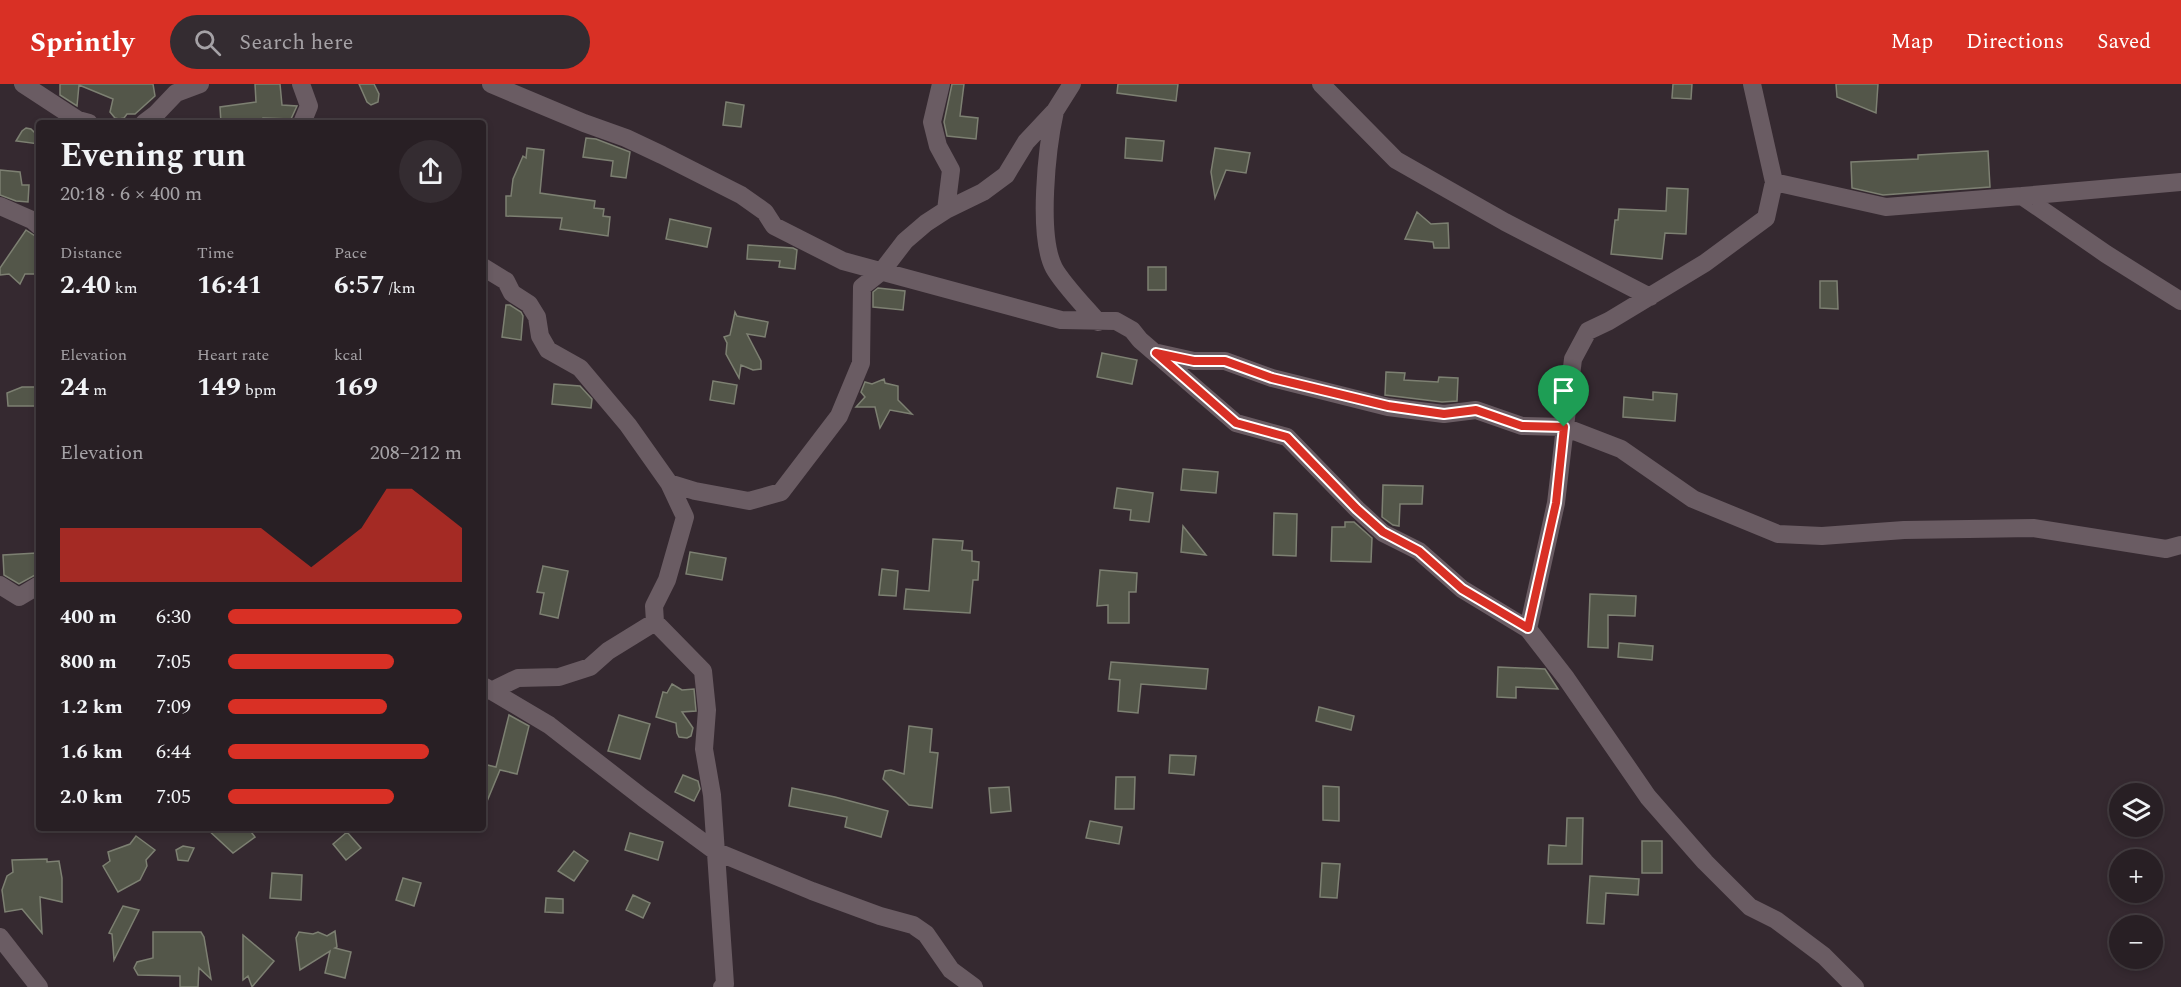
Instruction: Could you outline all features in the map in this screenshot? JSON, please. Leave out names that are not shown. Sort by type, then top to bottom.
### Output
[{"type":"street","points":[[22,84],[78,120]]},
{"type":"street","points":[[148,120],[176,93],[200,84]]},
{"type":"street","points":[[301,84],[309,106],[303,120]]},
{"type":"street","points":[[491,84],[626,138],[741,195],[765,212],[774,226],[843,261],[1061,320],[1116,321],[1132,330],[1140,340],[1236,423],[1287,437],[1357,509],[1383,532],[1419,551],[1462,589],[1528,628],[1566,678],[1648,797],[1705,862],[1750,907],[1776,920],[1824,956],[1855,987]]},
{"type":"street","points":[[941,84],[932,122],[938,146],[951,170],[946,210]]},
{"type":"street","points":[[669,483],[695,491],[749,501],[781,492],[840,416],[861,363],[862,287],[882,272],[905,241],[926,223],[946,210],[983,192],[1006,175],[1026,142],[1055,111],[1072,84]]},
{"type":"street","points":[[1321,84],[1396,160],[1505,222],[1650,297]]},
{"type":"street","points":[[1528,628],[1556,503],[1573,359],[1588,331],[1609,321],[1705,263],[1766,218],[1774,182],[1752,84]]},
{"type":"street","points":[[1055,111],[1049,137],[1044,235],[1054,268],[1098,322]]},
{"type":"street","points":[[1774,182],[1886,207],[2181,182]]},
{"type":"street","points":[[2022,196],[2106,254],[2181,301]]},
{"type":"street","points":[[0,206],[36,223]]},
{"type":"street","points":[[486,269],[506,281],[512,293],[529,304],[537,317],[540,336],[548,350],[580,368],[628,425],[669,483],[685,517],[667,580],[654,606],[655,622],[703,671],[707,710],[704,749],[712,795],[724,984],[722,987]]},
{"type":"street","points":[[1156,353],[1194,361],[1225,361],[1272,378],[1388,406],[1444,414],[1476,410],[1522,426],[1564,427],[1621,449],[1693,499],[1778,534],[1822,536],[1904,530],[2033,528],[2166,549],[2181,545]]},
{"type":"street","points":[[0,585],[19,597],[36,587]]},
{"type":"street","points":[[487,688],[518,678],[559,677],[590,667],[608,651],[655,622]]},
{"type":"street","points":[[487,688],[520,705],[549,724],[715,851],[812,891],[880,916],[914,925],[926,934],[951,970],[974,987]]},
{"type":"street","points":[[0,938],[39,987]]},
{"type":"building","points":[[60,84],[153,84],[155,96],[135,114],[127,114],[124,118],[119,119],[110,112],[113,99],[79,85],[77,106],[60,95]]},
{"type":"building","points":[[255,84],[280,84],[282,105],[297,106],[291,119],[221,120],[220,107],[256,102]]},
{"type":"building","points":[[359,84],[374,84],[379,94],[378,102],[371,105],[367,102]]},
{"type":"building","points":[[952,84],[964,84],[960,116],[978,118],[976,139],[947,136],[944,122]]},
{"type":"building","points":[[1118,84],[1178,84],[1176,101],[1117,93]]},
{"type":"building","points":[[1673,84],[1692,84],[1691,99],[1672,98]]},
{"type":"building","points":[[1836,84],[1878,84],[1876,113],[1837,97]]},
{"type":"building","points":[[726,102],[744,105],[741,127],[723,125]]},
{"type":"building","points":[[26,128],[31,129],[36,134],[36,144],[16,141]]},
{"type":"building","points":[[586,138],[596,139],[630,152],[626,178],[611,176],[613,161],[583,157]]},
{"type":"building","points":[[1126,138],[1164,141],[1162,161],[1125,158]]},
{"type":"building","points":[[527,148],[544,150],[540,193],[595,201],[594,208],[604,209],[603,216],[610,217],[608,236],[560,229],[562,218],[506,216],[506,196],[511,196],[513,179],[523,156],[526,158]]},
{"type":"building","points":[[1215,148],[1250,153],[1246,173],[1226,170],[1215,198],[1211,172]]},
{"type":"building","points":[[1988,151],[1990,187],[1883,195],[1852,188],[1851,162],[1918,159],[1918,155]]},
{"type":"building","points":[[0,170],[20,172],[22,185],[29,185],[28,202],[16,201],[0,195]]},
{"type":"building","points":[[1667,188],[1688,189],[1686,234],[1665,233],[1662,259],[1611,254],[1615,220],[1618,220],[1619,209],[1666,211]]},
{"type":"building","points":[[1417,212],[1431,224],[1448,223],[1449,248],[1434,248],[1433,242],[1405,239]]},
{"type":"building","points":[[670,219],[711,228],[707,247],[666,239]]},
{"type":"building","points":[[26,230],[35,236],[36,274],[25,274],[20,284],[9,274],[0,275],[0,268]]},
{"type":"building","points":[[748,245],[797,250],[795,269],[779,267],[780,261],[747,259]]},
{"type":"building","points":[[1148,267],[1166,267],[1166,290],[1148,290]]},
{"type":"building","points":[[1820,281],[1837,281],[1838,309],[1820,308]]},
{"type":"building","points":[[878,288],[905,291],[903,310],[873,307],[873,292]]},
{"type":"building","points":[[506,305],[521,312],[523,316],[521,340],[502,337]]},
{"type":"building","points":[[735,312],[737,316],[768,322],[765,337],[747,334],[761,361],[761,369],[753,370],[741,365],[739,378],[726,354],[727,343],[724,337],[730,335]]},
{"type":"building","points":[[1102,353],[1137,360],[1132,384],[1097,377]]},
{"type":"building","points":[[1386,372],[1405,373],[1404,380],[1438,382],[1439,377],[1458,378],[1457,401],[1442,402],[1385,395]]},
{"type":"building","points":[[884,379],[885,383],[898,386],[898,400],[912,414],[890,410],[880,428],[875,407],[856,407],[865,397],[861,392],[865,382],[872,384]]},
{"type":"building","points":[[713,381],[737,385],[734,404],[710,400]]},
{"type":"building","points":[[554,384],[580,386],[592,399],[591,408],[552,404]]},
{"type":"building","points":[[22,387],[36,387],[36,406],[8,406],[7,393]]},
{"type":"building","points":[[1653,392],[1677,394],[1675,421],[1623,417],[1624,397],[1653,400]]},
{"type":"building","points":[[1183,469],[1218,472],[1216,493],[1181,490]]},
{"type":"building","points":[[1383,485],[1423,486],[1422,504],[1400,504],[1399,526],[1393,525],[1382,517]]},
{"type":"building","points":[[1117,488],[1153,493],[1149,522],[1130,520],[1131,510],[1114,508]]},
{"type":"building","points":[[1274,513],[1297,514],[1296,556],[1273,555]]},
{"type":"building","points":[[1345,522],[1354,522],[1372,538],[1371,562],[1331,561],[1332,527],[1345,527]]},
{"type":"building","points":[[1183,526],[1206,555],[1181,552]]},
{"type":"building","points":[[933,539],[963,541],[962,550],[972,551],[972,561],[979,562],[978,580],[973,580],[970,613],[904,609],[906,589],[929,591]]},
{"type":"building","points":[[690,552],[726,558],[722,580],[686,574]]},
{"type":"building","points":[[36,553],[36,575],[19,584],[4,575],[3,555]]},
{"type":"building","points":[[543,566],[568,571],[558,618],[540,614],[544,593],[537,592]]},
{"type":"building","points":[[882,569],[898,571],[896,596],[879,595]]},
{"type":"building","points":[[1100,570],[1137,573],[1136,592],[1129,592],[1129,623],[1108,623],[1108,605],[1097,606]]},
{"type":"building","points":[[1590,594],[1636,596],[1635,616],[1608,615],[1608,648],[1588,647]]},
{"type":"building","points":[[1619,643],[1653,646],[1652,660],[1618,657]]},
{"type":"building","points":[[1111,662],[1208,669],[1206,689],[1141,684],[1138,713],[1118,711],[1120,680],[1109,679]]},
{"type":"building","points":[[1498,667],[1545,669],[1558,689],[1516,687],[1516,698],[1497,697]]},
{"type":"building","points":[[672,684],[682,690],[694,689],[696,711],[682,712],[693,728],[691,736],[687,738],[679,737],[676,723],[656,717],[663,692],[667,693]]},
{"type":"building","points":[[1319,707],[1354,716],[1351,730],[1316,721]]},
{"type":"building","points":[[509,715],[529,726],[517,774],[500,770],[486,804],[486,765],[496,767]]},
{"type":"building","points":[[619,715],[650,724],[640,759],[608,751]]},
{"type":"building","points":[[909,726],[932,729],[930,752],[938,753],[932,808],[909,805],[883,779],[885,771],[891,770],[904,774]]},
{"type":"building","points":[[1170,755],[1196,756],[1194,775],[1169,773]]},
{"type":"building","points":[[683,775],[698,781],[700,789],[694,801],[675,792]]},
{"type":"building","points":[[1116,777],[1135,777],[1134,809],[1115,809]]},
{"type":"building","points":[[1323,786],[1339,787],[1339,821],[1323,820]]},
{"type":"building","points":[[1009,787],[1011,811],[991,813],[989,788]]},
{"type":"building","points":[[792,788],[888,811],[881,837],[845,827],[847,817],[789,806]]},
{"type":"building","points":[[1567,818],[1583,818],[1582,864],[1548,864],[1549,845],[1566,846]]},
{"type":"building","points":[[1090,821],[1122,827],[1119,844],[1086,838]]},
{"type":"building","points":[[209,831],[250,831],[255,837],[233,853]]},
{"type":"building","points":[[347,832],[361,848],[346,860],[333,844]]},
{"type":"building","points":[[630,833],[663,842],[658,860],[625,850]]},
{"type":"building","points":[[136,836],[155,850],[146,860],[147,866],[140,880],[118,892],[103,866],[110,861],[108,852],[130,844]]},
{"type":"building","points":[[1642,841],[1662,841],[1662,873],[1642,873]]},
{"type":"building","points":[[183,846],[194,848],[188,861],[178,860],[176,850]]},
{"type":"building","points":[[574,851],[588,861],[574,881],[558,871]]},
{"type":"building","points":[[47,859],[47,862],[59,861],[62,902],[40,897],[42,933],[22,909],[5,912],[2,890],[7,876],[13,872],[12,860]]},
{"type":"building","points":[[1322,863],[1340,864],[1337,898],[1320,897]]},
{"type":"building","points":[[272,873],[302,875],[301,900],[270,898]]},
{"type":"building","points":[[1590,876],[1639,879],[1638,895],[1606,893],[1604,924],[1587,923]]},
{"type":"building","points":[[403,878],[421,883],[414,906],[396,900]]},
{"type":"building","points":[[633,895],[650,903],[643,918],[626,910]]},
{"type":"building","points":[[546,898],[563,899],[563,913],[545,912]]},
{"type":"building","points":[[123,906],[139,910],[114,960],[112,934],[109,933]]},
{"type":"building","points":[[335,931],[337,947],[335,948],[351,952],[345,978],[325,973],[330,951],[300,970],[296,938],[299,932],[313,934],[318,932],[327,936]]},
{"type":"building","points":[[153,932],[201,932],[204,937],[211,979],[199,968],[198,987],[180,987],[180,976],[138,975],[134,968],[137,962],[153,958]]},
{"type":"building","points":[[243,935],[274,961],[252,987],[248,976],[243,980]]},
{"type":"route","points":[[1156,353],[1194,361],[1225,361],[1272,378],[1388,406],[1444,414],[1476,410],[1522,426],[1564,427],[1556,503],[1528,628],[1462,589],[1419,551],[1383,532],[1357,509],[1287,437],[1236,423],[1156,353]]}]
